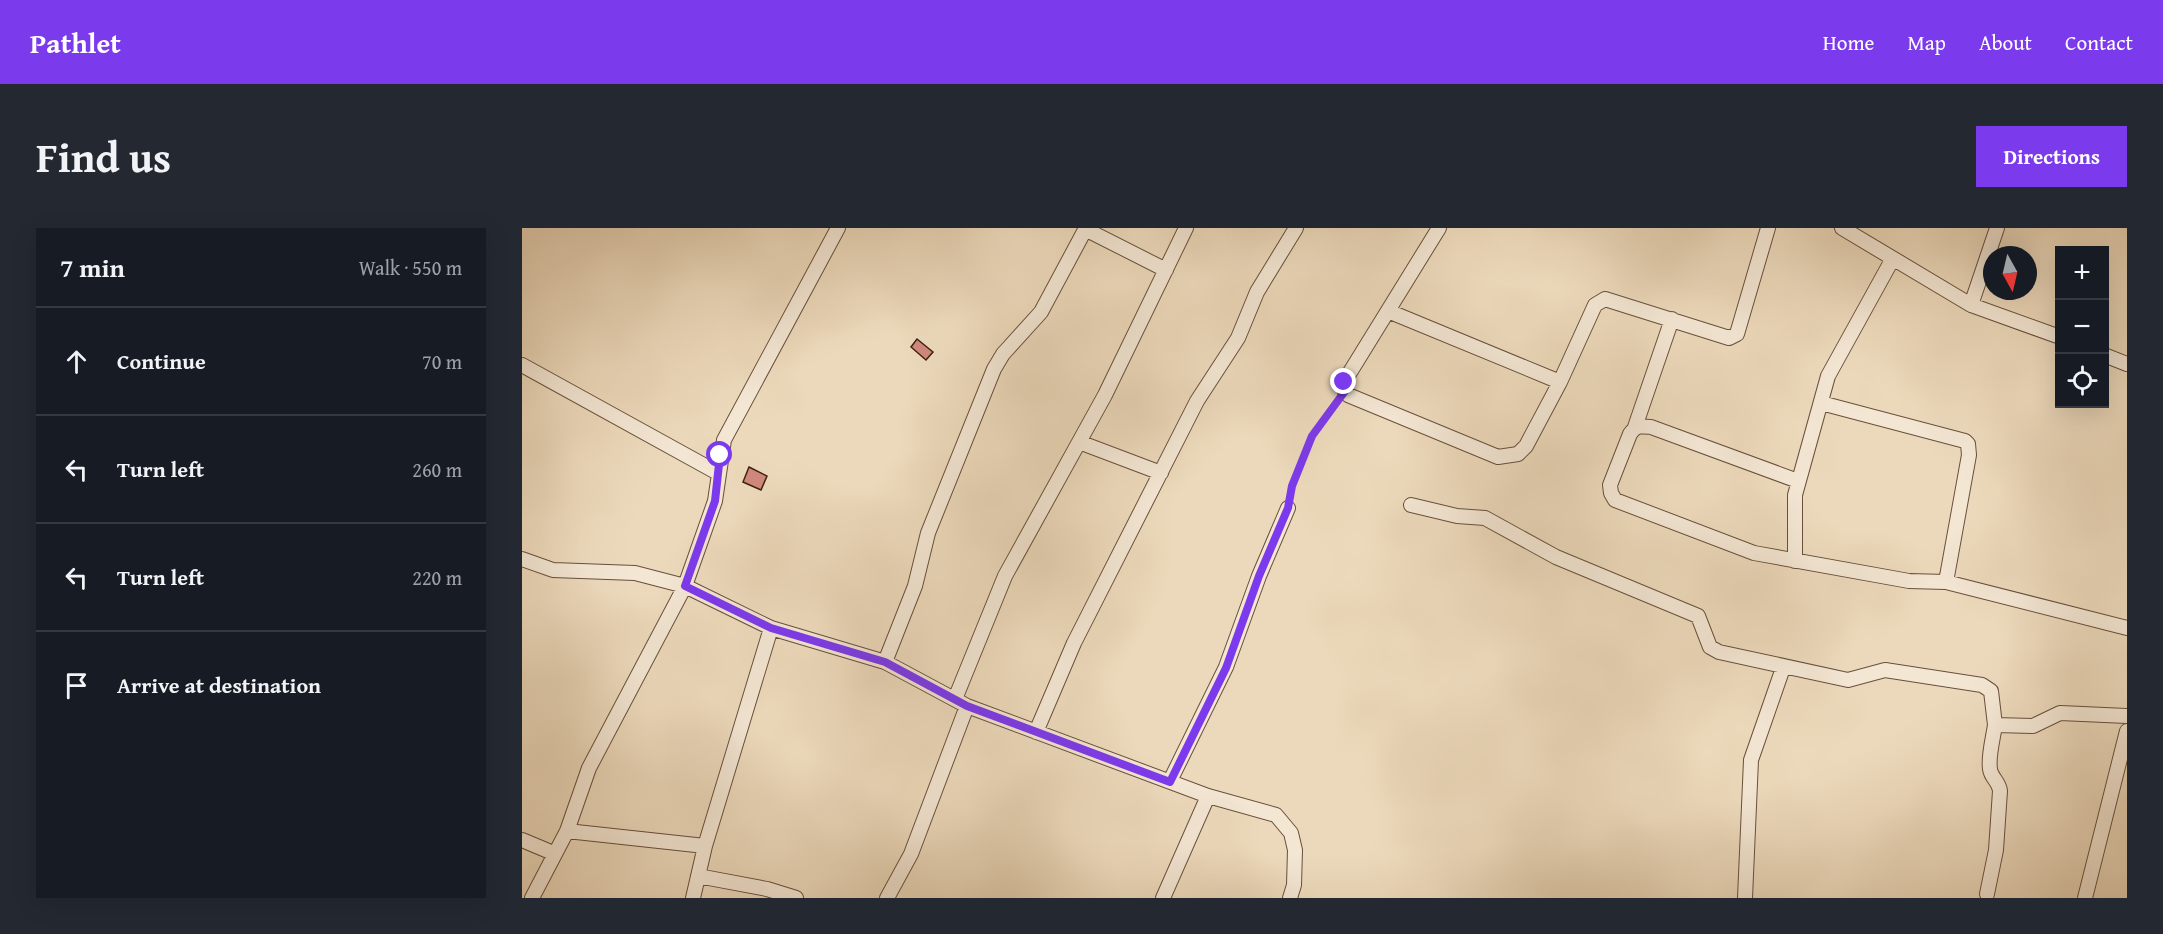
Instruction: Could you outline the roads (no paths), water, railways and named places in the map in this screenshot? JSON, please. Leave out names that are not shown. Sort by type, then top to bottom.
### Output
[{"type":"street","points":[[532,898],[567,831],[589,768],[685,586],[715,501],[724,440],[838,228]]},
{"type":"street","points":[[885,662],[915,586],[928,533],[990,377],[1003,354],[1041,312],[1085,228],[1166,270]]},
{"type":"street","points":[[887,898],[911,854],[1005,576],[1079,442],[1186,228]]},
{"type":"street","points":[[1036,732],[1074,643],[1197,401],[1238,338],[1266,276],[1296,228]]},
{"type":"street","points":[[1439,228],[1344,382],[1345,391],[1348,395],[1498,457],[1518,454],[1526,446],[1560,382],[1595,304],[1600,300],[1605,299],[1729,338],[1737,334],[1768,228]]},
{"type":"street","points":[[1971,305],[1997,228]]},
{"type":"street","points":[[1846,229],[1892,260],[1971,305],[2055,335]]},
{"type":"street","points":[[1795,561],[1795,495],[1821,403],[1837,357],[1892,260]]},
{"type":"street","points":[[1388,311],[1560,382]]},
{"type":"street","points":[[1672,320],[1635,427],[1610,485],[1615,500],[1734,547],[1795,561],[1909,581],[1946,582],[2127,628]]},
{"type":"street","points":[[2109,357],[2127,364]]},
{"type":"street","points":[[522,365],[718,473]]},
{"type":"street","points":[[1821,403],[1965,441],[1968,444],[1969,455],[1946,582]]},
{"type":"street","points":[[1635,427],[1652,427],[1798,481]]},
{"type":"street","points":[[1079,442],[1161,473]]},
{"type":"street","points":[[1411,505],[1457,516],[1485,518],[1501,524],[1556,557],[1698,616],[1710,647],[1719,652],[1783,668],[1848,680],[1885,670],[1982,685],[1991,691],[1995,725],[1989,766],[1992,776],[1999,784],[2000,791],[1996,850],[1987,894]]},
{"type":"street","points":[[1170,782],[1226,668],[1259,576],[1288,508]]},
{"type":"street","points":[[522,559],[553,570],[635,573],[685,586],[771,628],[885,662],[961,702],[1036,732],[1208,796],[1276,816],[1292,833],[1295,850],[1294,885],[1290,898]]},
{"type":"street","points":[[693,898],[705,846],[771,628]]},
{"type":"street","points":[[1745,898],[1751,760],[1783,668]]},
{"type":"street","points":[[1995,725],[2033,726],[2060,713],[2127,716]]},
{"type":"street","points":[[2085,898],[2127,731]]},
{"type":"street","points":[[1163,898],[1208,796]]},
{"type":"street","points":[[567,831],[705,846]]},
{"type":"street","points":[[522,840],[554,853]]},
{"type":"street","points":[[698,876],[767,889],[796,898]]}]
